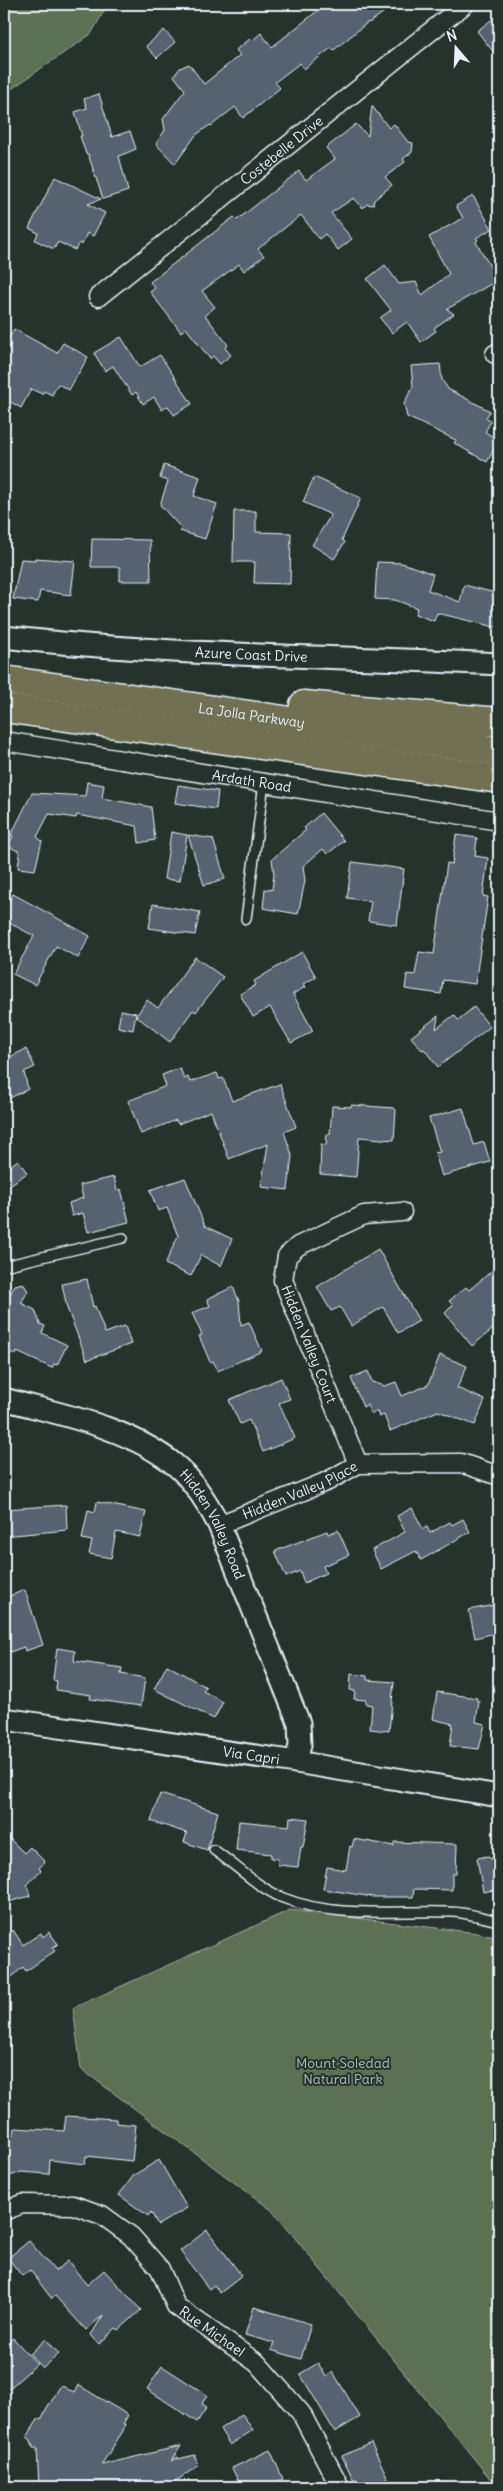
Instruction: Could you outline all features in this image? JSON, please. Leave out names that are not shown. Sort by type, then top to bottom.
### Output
[{"type":"highway","name":"La Jolla Parkway","points":[[4,680],[499,751]]},
{"type":"highway","points":[[78,690],[245,700],[499,722]]},
{"type":"highway","name":"La Jolla Parkway","points":[[4,708],[499,778]]},
{"type":"street","name":"Costebelle Drive","points":[[98,297],[466,4]]},
{"type":"street","name":"Azure Coast Drive","points":[[4,637],[58,643],[216,652],[499,664]]},
{"type":"street","name":"Ardath Road","points":[[4,741],[499,821]]},
{"type":"street","name":"Hidden Valley Court","points":[[358,1464],[283,1280],[285,1262],[287,1256],[298,1246],[364,1214],[402,1212]]},
{"type":"street","name":"Hidden Valley Road","points":[[4,1399],[118,1432],[176,1464],[208,1506],[219,1525],[299,1723],[300,1745],[296,1762]]},
{"type":"street","name":"Hidden Valley Place","points":[[219,1525],[328,1481],[358,1464],[461,1463],[499,1476]]},
{"type":"street","name":"Via Capri","points":[[4,1719],[296,1762],[499,1796]]},
{"type":"street","name":"Rue Michael","points":[[4,2211],[22,2204],[73,2205],[102,2215],[131,2236],[160,2269],[176,2306],[257,2363],[301,2413],[340,2487]]},
{"type":"lane","points":[[246,919],[264,783]]},
{"type":"lane","points":[[4,1266],[123,1238]]},
{"type":"lane","points":[[214,1850],[260,1885],[291,1900],[327,1908],[379,1913],[453,1912],[499,1921]]},
{"type":"green space","points":[[4,4],[108,4],[91,34],[4,94]]},
{"type":"green space","name":"Mount Soledad Natural Park","points":[[290,1910],[477,1933],[499,1938],[499,2487],[497,2487],[273,2211],[81,2069],[73,2008]]},
{"type":"building","points":[[326,4],[395,4],[368,22],[334,50],[331,48],[304,69],[300,63],[275,82],[280,88],[243,118],[235,107],[196,135],[175,164],[156,144],[165,130],[163,119],[185,90],[174,76],[180,68],[189,64],[204,84],[240,55],[236,50],[251,38],[253,40],[261,33],[272,47]]},
{"type":"building","points":[[499,14],[499,59],[477,31]]},
{"type":"building","points":[[164,30],[175,42],[157,58],[146,46]]},
{"type":"building","points":[[99,94],[112,137],[130,131],[136,149],[119,156],[128,191],[103,199],[80,136],[82,136],[75,112],[87,108],[84,99]]},
{"type":"building","points":[[372,106],[389,128],[394,124],[408,142],[413,143],[412,152],[403,159],[405,162],[385,177],[392,185],[374,200],[373,205],[367,204],[363,208],[354,198],[331,213],[352,239],[338,250],[325,234],[319,239],[301,215],[258,249],[264,256],[244,271],[239,264],[202,291],[215,307],[205,315],[228,345],[225,348],[231,355],[220,364],[213,356],[210,359],[186,328],[181,332],[150,292],[155,288],[150,282],[234,217],[237,220],[299,171],[306,180],[335,159],[326,148],[356,124],[368,136]]},
{"type":"building","points":[[55,177],[101,199],[88,204],[105,213],[93,236],[87,233],[82,245],[79,243],[75,250],[58,242],[54,249],[35,240],[38,233],[29,228]]},
{"type":"building","points":[[473,196],[492,229],[476,238],[478,240],[476,242],[498,280],[447,309],[454,314],[434,328],[436,331],[421,342],[407,322],[392,333],[380,318],[391,310],[367,279],[385,265],[399,284],[416,282],[422,295],[449,274],[429,237],[463,218],[456,206]]},
{"type":"building","points":[[14,329],[57,353],[63,343],[88,357],[69,390],[58,384],[52,395],[44,391],[42,394],[31,389],[21,408],[4,398],[4,347]]},
{"type":"building","points":[[121,337],[140,367],[160,355],[192,404],[174,415],[168,406],[162,410],[154,397],[143,404],[136,392],[132,395],[113,366],[105,371],[94,353]]},
{"type":"building","points":[[440,364],[442,380],[448,389],[490,411],[486,418],[491,421],[485,432],[499,440],[487,462],[454,443],[456,440],[407,417],[404,404],[413,386],[411,366]]},
{"type":"building","points":[[164,465],[200,477],[194,496],[217,504],[205,539],[180,531],[181,528],[160,505],[168,481],[160,478]]},
{"type":"building","points":[[314,477],[361,498],[342,540],[345,542],[334,559],[312,545],[331,515],[303,502]]},
{"type":"building","points":[[234,511],[256,511],[256,532],[291,533],[290,584],[254,583],[255,562],[233,562]]},
{"type":"building","points":[[92,539],[150,540],[151,581],[120,581],[120,567],[91,567]]},
{"type":"building","points":[[35,558],[75,561],[71,595],[40,591],[38,602],[13,599],[21,559],[35,560]]},
{"type":"building","points":[[377,562],[402,563],[433,574],[428,590],[460,602],[464,585],[499,594],[499,628],[437,613],[434,621],[415,614],[417,608],[395,600],[375,599]]},
{"type":"building","points":[[87,782],[104,785],[102,798],[151,807],[155,840],[139,843],[137,826],[77,815],[76,818],[49,814],[37,837],[42,841],[35,870],[18,868],[20,852],[8,846],[13,836],[11,835],[32,793],[85,796]]},
{"type":"building","points":[[178,785],[218,791],[216,809],[175,803]]},
{"type":"building","points":[[321,813],[344,841],[327,854],[323,849],[303,866],[305,881],[298,914],[263,908],[265,889],[272,890],[274,874],[272,859],[306,830],[304,828]]},
{"type":"building","points":[[171,832],[187,835],[180,881],[164,879]]},
{"type":"building","points":[[188,835],[213,839],[225,879],[204,885]]},
{"type":"building","points":[[456,835],[477,838],[475,856],[488,858],[483,896],[488,897],[475,984],[443,980],[441,994],[405,989],[407,974],[415,975],[419,952],[434,954],[447,863],[452,864]]},
{"type":"building","points":[[352,862],[404,869],[397,925],[368,921],[371,901],[347,898]]},
{"type":"building","points":[[13,894],[90,936],[78,958],[56,946],[35,985],[13,974],[34,936],[4,920],[4,912]]},
{"type":"building","points":[[153,904],[200,912],[195,935],[149,928]]},
{"type":"building","points":[[302,952],[316,977],[303,984],[305,987],[293,994],[313,1031],[291,1043],[270,1007],[253,1017],[240,994],[256,985],[254,981]]},
{"type":"building","points":[[195,957],[223,977],[196,1012],[193,1010],[170,1042],[136,1016],[147,1000],[158,1008]]},
{"type":"building","points":[[474,1007],[490,1027],[438,1067],[424,1049],[422,1050],[411,1037],[438,1016],[436,1029],[454,1015],[458,1020]]},
{"type":"building","points":[[121,1010],[136,1013],[133,1030],[118,1027]]},
{"type":"building","points":[[26,1049],[35,1067],[24,1072],[28,1089],[4,1101],[4,1060]]},
{"type":"building","points":[[180,1068],[184,1079],[188,1077],[190,1082],[217,1073],[219,1079],[223,1078],[232,1101],[280,1084],[296,1127],[284,1132],[292,1155],[288,1190],[261,1187],[268,1144],[229,1159],[211,1111],[178,1124],[176,1120],[141,1134],[128,1101],[166,1086],[162,1075]]},
{"type":"building","points":[[351,1105],[394,1108],[396,1110],[394,1140],[359,1137],[356,1177],[320,1174],[321,1144],[326,1145],[327,1134],[330,1134],[332,1106],[351,1107]]},
{"type":"building","points":[[463,1108],[474,1145],[484,1142],[490,1162],[442,1176],[435,1153],[440,1152],[429,1118]]},
{"type":"building","points":[[18,1160],[27,1173],[4,1189],[4,1170]]},
{"type":"building","points":[[114,1177],[117,1191],[121,1189],[129,1222],[88,1232],[83,1213],[72,1216],[69,1203],[83,1198],[80,1185]]},
{"type":"building","points":[[185,1178],[205,1226],[232,1239],[221,1266],[201,1255],[191,1276],[165,1264],[178,1236],[167,1208],[158,1211],[150,1190]]},
{"type":"building","points":[[378,1249],[419,1321],[398,1333],[383,1307],[351,1326],[340,1307],[331,1311],[317,1287]]},
{"type":"building","points":[[499,1265],[499,1324],[472,1346],[445,1313],[453,1305],[449,1301],[466,1287],[469,1290]]},
{"type":"building","points":[[87,1279],[93,1307],[95,1306],[105,1333],[125,1326],[131,1344],[87,1360],[67,1308],[62,1284]]},
{"type":"building","points":[[23,1283],[28,1291],[21,1303],[35,1310],[40,1324],[45,1326],[42,1333],[67,1345],[57,1365],[54,1364],[52,1368],[17,1352],[16,1355],[4,1349],[4,1305],[15,1285]]},
{"type":"building","points":[[233,1287],[239,1301],[241,1325],[249,1322],[262,1351],[218,1371],[213,1361],[210,1362],[199,1336],[202,1335],[192,1313],[210,1306],[207,1299]]},
{"type":"building","points":[[440,1355],[467,1366],[457,1388],[485,1400],[475,1425],[438,1411],[390,1431],[384,1415],[379,1417],[377,1411],[371,1414],[367,1405],[363,1407],[351,1378],[368,1371],[372,1382],[385,1386],[396,1382],[402,1396],[428,1385]]},
{"type":"building","points":[[281,1378],[290,1399],[279,1403],[295,1438],[263,1452],[249,1420],[240,1424],[229,1400]]},
{"type":"building","points":[[97,1502],[146,1512],[140,1537],[116,1532],[111,1558],[89,1554],[92,1541],[82,1539],[88,1510],[95,1512]]},
{"type":"building","points":[[66,1505],[67,1530],[4,1536],[4,1509]]},
{"type":"building","points":[[412,1508],[423,1529],[427,1527],[430,1533],[450,1522],[452,1525],[463,1519],[470,1532],[421,1560],[416,1551],[381,1569],[372,1550],[405,1532],[397,1516]]},
{"type":"building","points":[[338,1530],[349,1555],[323,1566],[326,1573],[304,1583],[300,1571],[286,1577],[275,1551],[327,1531],[328,1534]]},
{"type":"building","points":[[25,1590],[43,1645],[25,1651],[24,1647],[4,1654],[4,1598]]},
{"type":"building","points":[[499,1604],[499,1632],[475,1638],[469,1610]]},
{"type":"building","points":[[57,1648],[75,1651],[74,1661],[122,1668],[121,1674],[145,1678],[141,1706],[90,1699],[91,1695],[56,1690],[57,1681],[53,1680]]},
{"type":"building","points":[[167,1665],[206,1687],[203,1691],[223,1702],[214,1719],[154,1689]]},
{"type":"building","points":[[351,1674],[367,1676],[367,1680],[394,1682],[389,1731],[370,1729],[372,1705],[366,1704],[366,1700],[354,1699],[355,1691],[350,1690]]},
{"type":"building","points":[[437,1692],[477,1698],[476,1700],[479,1701],[476,1722],[485,1724],[479,1749],[450,1746],[453,1724],[433,1719]]},
{"type":"building","points":[[160,1794],[218,1812],[207,1850],[184,1842],[187,1833],[151,1821]]},
{"type":"building","points":[[290,1817],[308,1819],[298,1867],[278,1865],[278,1859],[271,1858],[271,1854],[236,1850],[239,1821],[289,1826]]},
{"type":"building","points":[[4,1833],[24,1853],[30,1847],[45,1862],[39,1868],[41,1870],[27,1885],[30,1896],[4,1903]]},
{"type":"building","points":[[354,1839],[394,1846],[394,1842],[457,1844],[456,1874],[452,1874],[452,1890],[414,1889],[413,1897],[373,1897],[323,1889],[327,1867],[346,1870],[350,1846],[352,1847]]},
{"type":"building","points":[[488,1856],[491,1859],[499,1858],[499,1889],[483,1892],[477,1858]]},
{"type":"building","points":[[13,1930],[23,1945],[41,1933],[43,1937],[49,1932],[58,1944],[52,1948],[55,1951],[26,1971],[23,1967],[4,1984],[4,1937]]},
{"type":"building","points":[[66,2116],[116,2119],[116,2123],[136,2125],[132,2161],[86,2156],[85,2164],[50,2160],[49,2174],[21,2172],[4,2178],[4,2137],[14,2134],[15,2128],[64,2131]]},
{"type":"building","points":[[159,2160],[187,2208],[158,2225],[151,2212],[148,2216],[119,2195],[134,2175]]},
{"type":"building","points":[[207,2230],[242,2276],[220,2293],[214,2285],[209,2289],[180,2251]]},
{"type":"building","points":[[29,2241],[55,2271],[68,2261],[87,2285],[104,2270],[141,2310],[119,2330],[116,2328],[99,2344],[91,2335],[103,2315],[86,2330],[55,2296],[52,2299],[30,2270],[22,2276],[8,2258]]},
{"type":"building","points":[[254,2307],[311,2324],[301,2359],[271,2350],[274,2343],[245,2335]]},
{"type":"building","points":[[13,2338],[37,2364],[4,2393],[4,2346]]},
{"type":"building","points":[[46,2339],[59,2354],[43,2368],[30,2354]]},
{"type":"building","points":[[318,2363],[326,2377],[333,2372],[360,2417],[335,2432],[300,2374]]},
{"type":"building","points":[[162,2366],[207,2395],[202,2404],[207,2407],[197,2422],[147,2389]]},
{"type":"building","points":[[61,2385],[74,2393],[78,2385],[128,2415],[123,2424],[125,2424],[123,2431],[101,2465],[181,2446],[171,2461],[178,2457],[178,2459],[195,2455],[198,2466],[167,2487],[165,2480],[135,2487],[39,2487],[37,2448],[33,2448],[31,2440],[27,2437],[39,2418],[41,2419]]},
{"type":"building","points":[[242,2414],[253,2430],[230,2445],[220,2429]]},
{"type":"building","points":[[371,2443],[392,2487],[357,2487],[342,2456]]},
{"type":"building","points":[[270,2450],[283,2479],[274,2483],[276,2487],[241,2487],[232,2468]]}]
